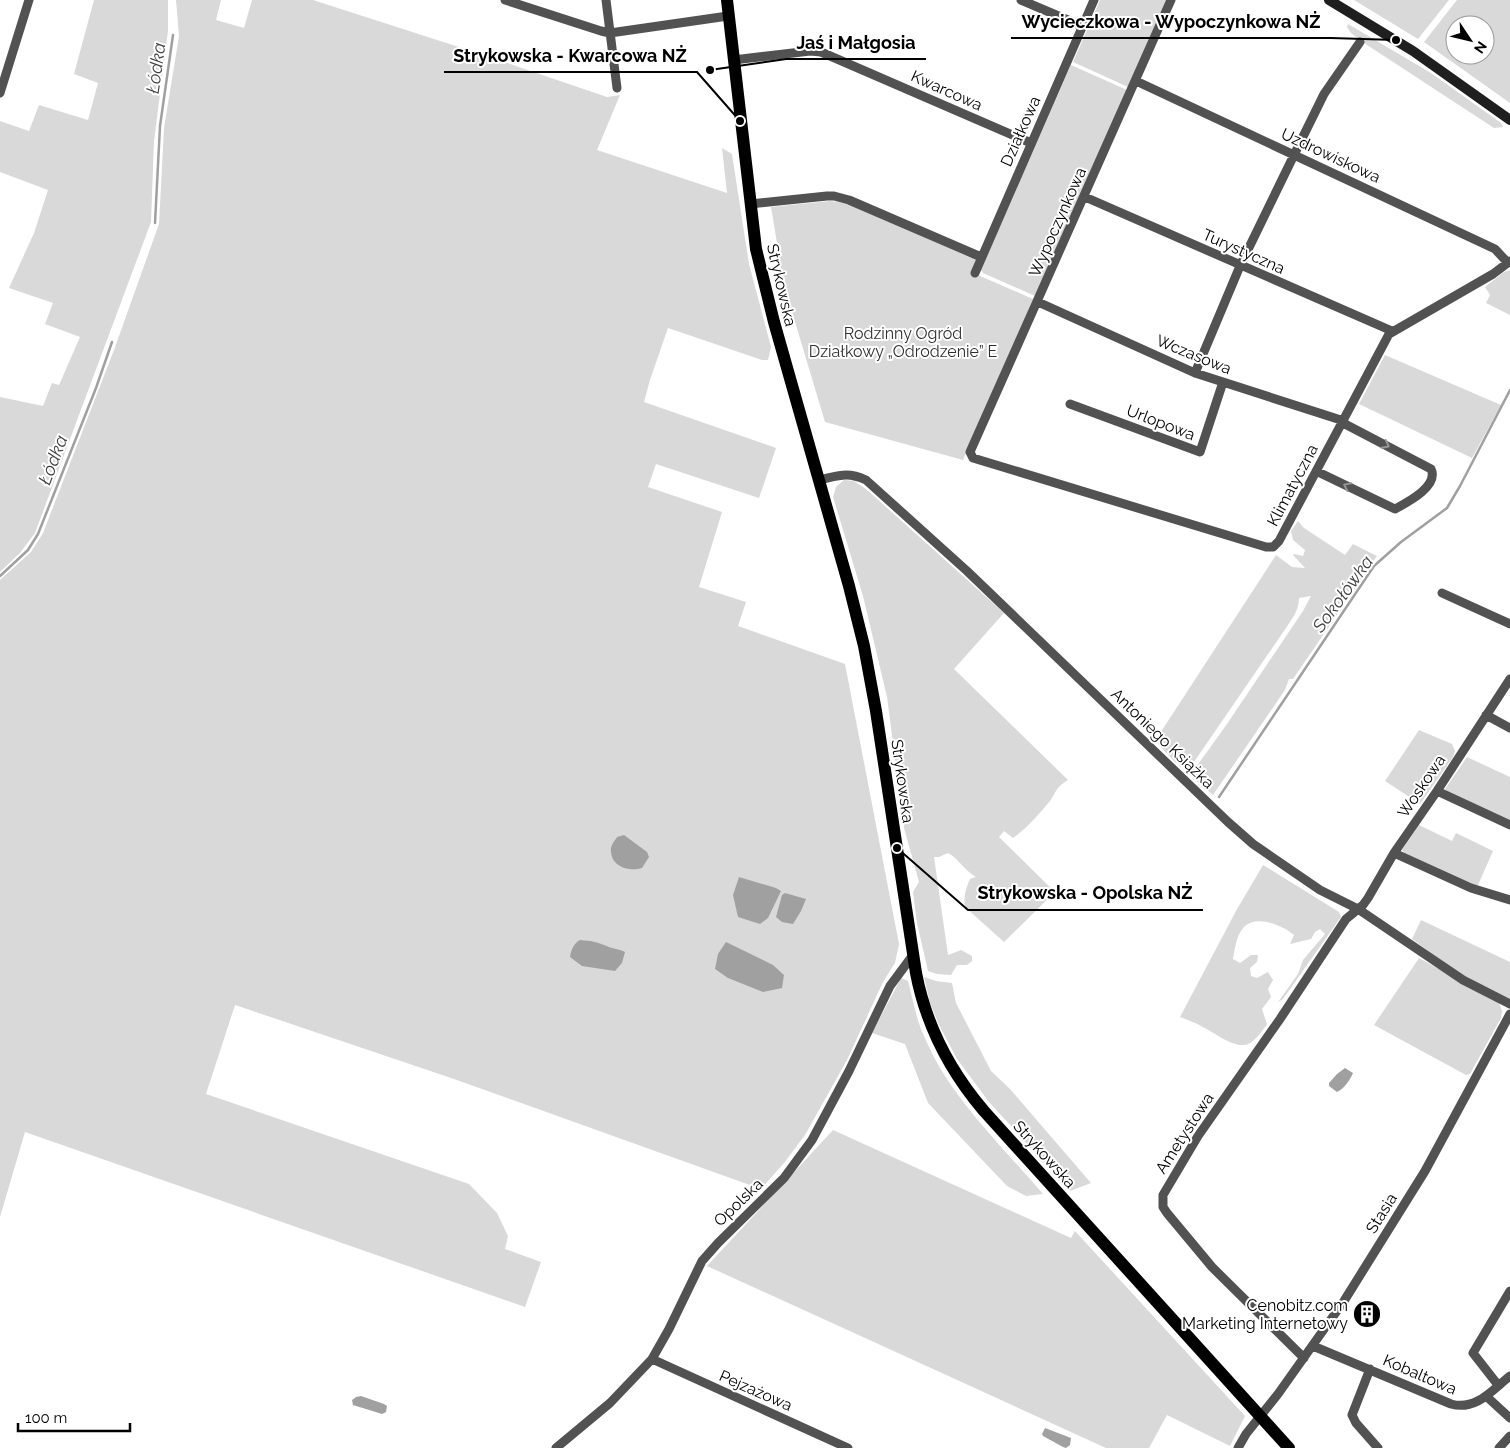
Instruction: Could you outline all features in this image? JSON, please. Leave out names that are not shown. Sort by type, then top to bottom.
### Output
[{"type":"main road","name":"Strykowska","points":[[727,0],[756,249],[768,299],[849,586],[870,678],[919,991],[932,1029],[945,1056],[965,1087],[989,1116],[1289,1448]]},
{"type":"street","points":[[0,93],[29,0]]},
{"type":"street","points":[[505,0],[601,31],[610,32],[728,16]]},
{"type":"street","points":[[606,0],[617,88]]},
{"type":"street","points":[[1022,0],[1082,26]]},
{"type":"street","name":"Działkowa","points":[[975,273],[1094,0]]},
{"type":"street","name":"Wypoczynkowa","points":[[971,456],[970,452],[1171,0]]},
{"type":"street","points":[[1329,0],[1413,51],[1510,120]]},
{"type":"street","points":[[1195,373],[1240,266],[1324,94],[1360,42]]},
{"type":"street","name":"Kwarcowa","points":[[733,60],[810,51],[821,52],[1031,143]]},
{"type":"street","name":"Uzdrowiskowa","points":[[1136,81],[1495,249],[1509,262]]},
{"type":"street","points":[[750,204],[834,196],[849,200],[981,257]]},
{"type":"street","name":"Turystyczna","points":[[1085,197],[1392,331]]},
{"type":"street","points":[[1392,331],[1493,274],[1509,262]]},
{"type":"street","name":"Wczasowa","points":[[1038,302],[1195,373],[1343,422],[1431,469],[1433,472],[1428,486],[1395,509],[1316,471]]},
{"type":"street","name":"Klimatyczna","points":[[971,456],[975,459],[1032,477],[1270,547],[1276,545],[1279,541],[1392,331]]},
{"type":"street","name":"Urlopowa","points":[[1070,404],[1200,452],[1223,382]]},
{"type":"street","name":"Antoniego Książka","points":[[819,480],[844,474],[855,474],[866,480],[981,584],[1253,844],[1320,890],[1358,909],[1459,977],[1510,1004]]},
{"type":"street","points":[[1442,593],[1510,624]]},
{"type":"street","name":"Woskowa","points":[[1358,909],[1373,892],[1394,853],[1510,679]]},
{"type":"street","points":[[1486,715],[1510,728]]},
{"type":"street","points":[[1437,791],[1510,825]]},
{"type":"street","points":[[1394,853],[1475,890],[1510,900]]},
{"type":"street","name":"Ametystowa","points":[[1304,1358],[1212,1267],[1167,1213],[1162,1200],[1198,1136],[1280,1019],[1346,919],[1358,909]]},
{"type":"street","name":"Opolska","points":[[556,1448],[610,1402],[652,1359],[670,1329],[702,1262],[718,1243],[784,1178],[812,1140],[849,1072],[890,986],[913,955]]},
{"type":"street","name":"Stasia","points":[[1238,1448],[1246,1434],[1344,1302],[1425,1171],[1510,1014]]},
{"type":"street","points":[[1498,1385],[1473,1353],[1510,1291]]},
{"type":"street","name":"Kobaltowa","points":[[1313,1346],[1456,1405],[1470,1405],[1486,1396],[1510,1376]]},
{"type":"street","name":"Pejzażowa","points":[[652,1359],[848,1448]]},
{"type":"street","points":[[1370,1369],[1352,1415],[1356,1423],[1378,1448]]},
{"type":"street","points":[[1486,1396],[1510,1418]]},
{"type":"street","points":[[1499,1448],[1510,1436]]},
{"type":"green space","points":[[94,0],[168,0],[168,31],[154,141],[151,222],[35,533],[20,553],[0,572],[0,397],[43,406],[52,383],[59,385],[80,337],[45,324],[53,303],[9,288],[34,233],[48,190],[0,172],[0,121],[29,131],[39,105],[88,120],[98,83],[74,74]]},
{"type":"green space","points":[[176,0],[221,0],[216,20],[244,28],[252,0],[313,0],[607,97],[620,95],[597,150],[727,193],[722,148],[732,154],[749,264],[771,347],[768,360],[762,360],[668,328],[644,402],[776,448],[759,498],[656,464],[648,487],[722,512],[699,587],[746,602],[738,626],[845,664],[899,944],[895,963],[883,982],[847,1060],[805,1135],[761,1189],[454,1079],[235,1005],[206,1094],[469,1184],[497,1213],[508,1236],[505,1249],[541,1262],[525,1307],[25,1132],[0,1217],[0,580],[31,552],[43,533],[114,350],[159,224],[164,128],[179,36]]},
{"type":"green space","points":[[1100,0],[1167,0],[1128,87],[1073,62]]},
{"type":"green space","points":[[1354,0],[1449,0],[1418,39]]},
{"type":"green space","points":[[1457,0],[1510,0],[1510,103],[1456,65],[1495,65],[1495,15],[1445,15]]},
{"type":"green space","points":[[1445,15],[1445,57],[1424,42]]},
{"type":"green space","points":[[1348,24],[1431,73],[1501,123],[1503,127],[1494,128],[1361,41],[1351,33],[1347,27]]},
{"type":"green space","points":[[1071,65],[1127,90],[1035,296],[983,273],[981,270]]},
{"type":"green space","name":"Rodzinny Ogród Działkowy „Odrodzenie” E","points":[[830,201],[846,203],[976,260],[971,272],[1033,299],[963,460],[825,422],[784,285],[771,207]]},
{"type":"green space","points":[[1510,270],[1510,315],[1486,303],[1490,295],[1485,287],[1504,272]]},
{"type":"green space","points":[[1385,355],[1501,405],[1472,458],[1359,404]]},
{"type":"green space","points":[[844,480],[854,481],[866,489],[1004,613],[954,669],[1068,780],[1058,788],[1033,821],[1018,834],[1013,838],[1004,831],[999,837],[1055,892],[1004,942],[965,907],[967,886],[970,879],[976,877],[948,853],[934,857],[948,955],[961,950],[972,956],[972,961],[967,965],[957,965],[951,975],[928,971],[917,923],[913,892],[919,882],[904,828],[887,697],[863,596],[833,497],[836,487]]},
{"type":"green space","points":[[1298,521],[1304,528],[1345,555],[1353,544],[1377,556],[1293,679],[1289,679],[1285,690],[1213,795],[1196,781],[1196,769],[1303,611],[1311,596],[1299,598],[1297,609],[1292,619],[1191,765],[1176,763],[1155,741],[1276,555],[1292,567],[1305,568],[1293,555],[1303,556],[1305,550],[1293,540],[1291,531]]},
{"type":"green space","points":[[1419,730],[1452,744],[1455,751],[1453,757],[1420,804],[1385,781]]},
{"type":"green space","points":[[1467,757],[1510,777],[1510,823],[1445,789]]},
{"type":"green space","points":[[1419,825],[1452,841],[1456,833],[1493,851],[1478,885],[1474,886],[1404,853],[1402,850]]},
{"type":"green space","points":[[1263,865],[1339,912],[1341,917],[1283,999],[1278,1002],[1298,974],[1303,960],[1325,934],[1320,929],[1315,932],[1311,939],[1290,944],[1294,935],[1269,922],[1255,922],[1243,928],[1237,939],[1233,959],[1240,963],[1251,955],[1258,955],[1257,962],[1250,968],[1251,976],[1257,978],[1268,972],[1273,980],[1268,989],[1271,997],[1262,1009],[1267,1024],[1251,1043],[1239,1045],[1180,1017],[1236,911]]},
{"type":"green space","points":[[1421,920],[1510,962],[1510,1000],[1457,972],[1412,939]]},
{"type":"green space","points":[[1419,958],[1499,1002],[1502,1011],[1501,1018],[1470,1074],[1466,1075],[1374,1025]]},
{"type":"green space","points":[[924,977],[952,983],[956,1003],[991,1071],[1010,1089],[1091,1183],[1070,1191],[989,1102],[957,1059],[939,1025],[930,1003]]},
{"type":"green space","points":[[901,978],[908,981],[921,1029],[934,1058],[947,1079],[977,1119],[1043,1194],[1026,1196],[1007,1186],[928,1103],[905,1044],[872,1033]]},
{"type":"green space","points":[[833,1130],[1071,1238],[1075,1231],[1245,1416],[1230,1446],[1167,1415],[1149,1448],[1106,1448],[707,1266]]},
{"type":"shaded area","points":[[624,835],[647,852],[649,857],[642,868],[627,869],[618,865],[612,857],[612,844],[617,837]]},
{"type":"shaded area","points":[[739,877],[781,891],[768,918],[760,924],[738,917],[733,895]]},
{"type":"shaded area","points":[[785,893],[806,899],[793,924],[782,922],[776,917],[782,895]]},
{"type":"shaded area","points":[[580,940],[595,942],[625,952],[622,963],[615,971],[582,966],[570,957],[573,947]]},
{"type":"shaded area","points":[[726,942],[773,965],[784,975],[782,988],[763,992],[728,978],[715,969],[718,954]]},
{"type":"shaded area","points":[[1345,1068],[1353,1073],[1342,1089],[1337,1092],[1329,1086],[1329,1083]]},
{"type":"shaded area","points":[[361,1396],[384,1404],[387,1406],[386,1412],[382,1414],[353,1405],[352,1400]]},
{"type":"shaded area","points":[[1045,1428],[1071,1438],[1070,1445],[1066,1448],[1063,1447],[1043,1436]]},
{"type":"waterway","name":"Łódka","points":[[155,223],[160,126],[173,35]]},
{"type":"waterway","name":"Łódka","points":[[0,576],[28,550],[38,534],[96,388],[112,342]]},
{"type":"waterway","name":"Sokołówka","points":[[1219,797],[1374,566],[1401,542],[1447,508],[1510,390]]},
{"type":"place","name":"Wycieczkowa - Wypoczynkowa NŻ","points":[[1396,40]]},
{"type":"place","name":"Jaś i Małgosia","points":[[710,70]]},
{"type":"place","name":"Strykowska - Kwarcowa NŻ","points":[[740,121]]},
{"type":"place","name":"Strykowska - Opolska NŻ","points":[[897,848]]},
{"type":"place","name":"Cenobitz.com Marketing Internetowy","points":[[1367,1314]]}]
